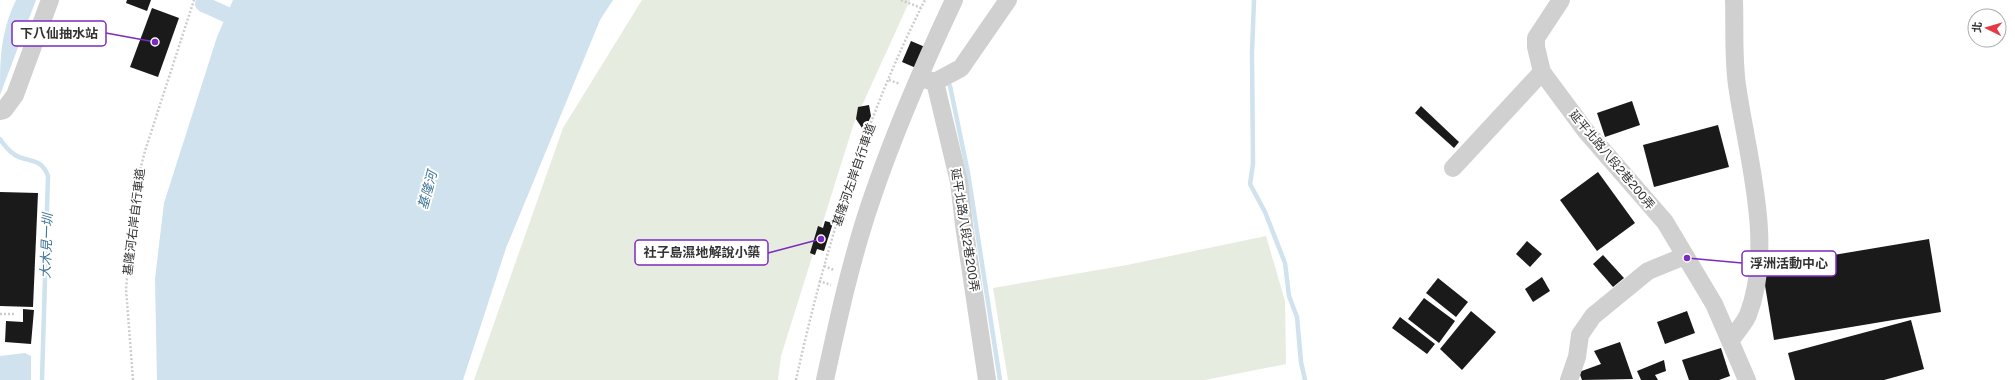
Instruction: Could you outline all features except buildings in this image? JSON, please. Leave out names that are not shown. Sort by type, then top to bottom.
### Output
[{"type":"street","points":[[0,111],[4,110],[15,95],[50,0]]},
{"type":"street","points":[[824,380],[845,289],[871,202],[927,80],[954,0]]},
{"type":"street","points":[[927,80],[961,68],[1008,0]]},
{"type":"street","name":"延平北路八段2巷200弄","points":[[1561,0],[1536,38],[1536,47],[1542,72],[1585,130],[1665,222],[1714,304],[1747,380]]},
{"type":"street","points":[[1730,340],[1747,316],[1757,282],[1760,241],[1752,167],[1737,83],[1734,0]]},
{"type":"street","points":[[1453,168],[1542,72]]},
{"type":"street","name":"延平北路八段2巷200弄","points":[[927,80],[959,182],[964,225],[988,380]]},
{"type":"street","points":[[1569,380],[1577,357],[1580,335],[1593,316],[1648,271],[1685,256]]},
{"type":"path","name":"基隆河右岸自行車道","points":[[133,380],[126,289],[138,178],[194,0]]},
{"type":"path","points":[[901,0],[921,8]]},
{"type":"path","name":"基隆河左岸自行車道","points":[[796,380],[820,281],[837,222],[889,80],[925,0]]},
{"type":"path","points":[[0,314],[14,314]]},
{"type":"shaded area","points":[[642,0],[910,0],[854,123],[781,356],[778,380],[474,380],[563,128]]},
{"type":"shaded area","points":[[1266,236],[1285,301],[1286,364],[1205,380],[1008,380],[993,288],[1127,265]]},
{"type":"water","points":[[16,0],[36,0],[0,95],[2,46],[7,24]]},
{"type":"water","name":"基隆河","points":[[233,0],[613,0],[600,20],[506,248],[463,380],[157,380],[155,279],[164,203],[217,37]]},
{"type":"water","points":[[25,353],[31,356],[31,380],[0,380],[0,356]]},
{"type":"waterway","points":[[1254,0],[1252,53],[1253,164],[1250,184],[1265,212],[1285,263],[1289,296],[1297,317],[1301,362],[1305,380]]},
{"type":"waterway","points":[[203,4],[245,23]]},
{"type":"waterway","points":[[950,86],[968,173],[1000,380]]},
{"type":"waterway","name":"大木見一圳","points":[[0,139],[15,155],[34,161],[42,166],[48,176],[42,380]]},
{"type":"place","name":"下八仙抽水站","points":[[155,42]]},
{"type":"place","name":"社子島濕地解說小築","points":[[821,239]]},
{"type":"place","name":"浮洲活動中心","points":[[1687,258]]}]
